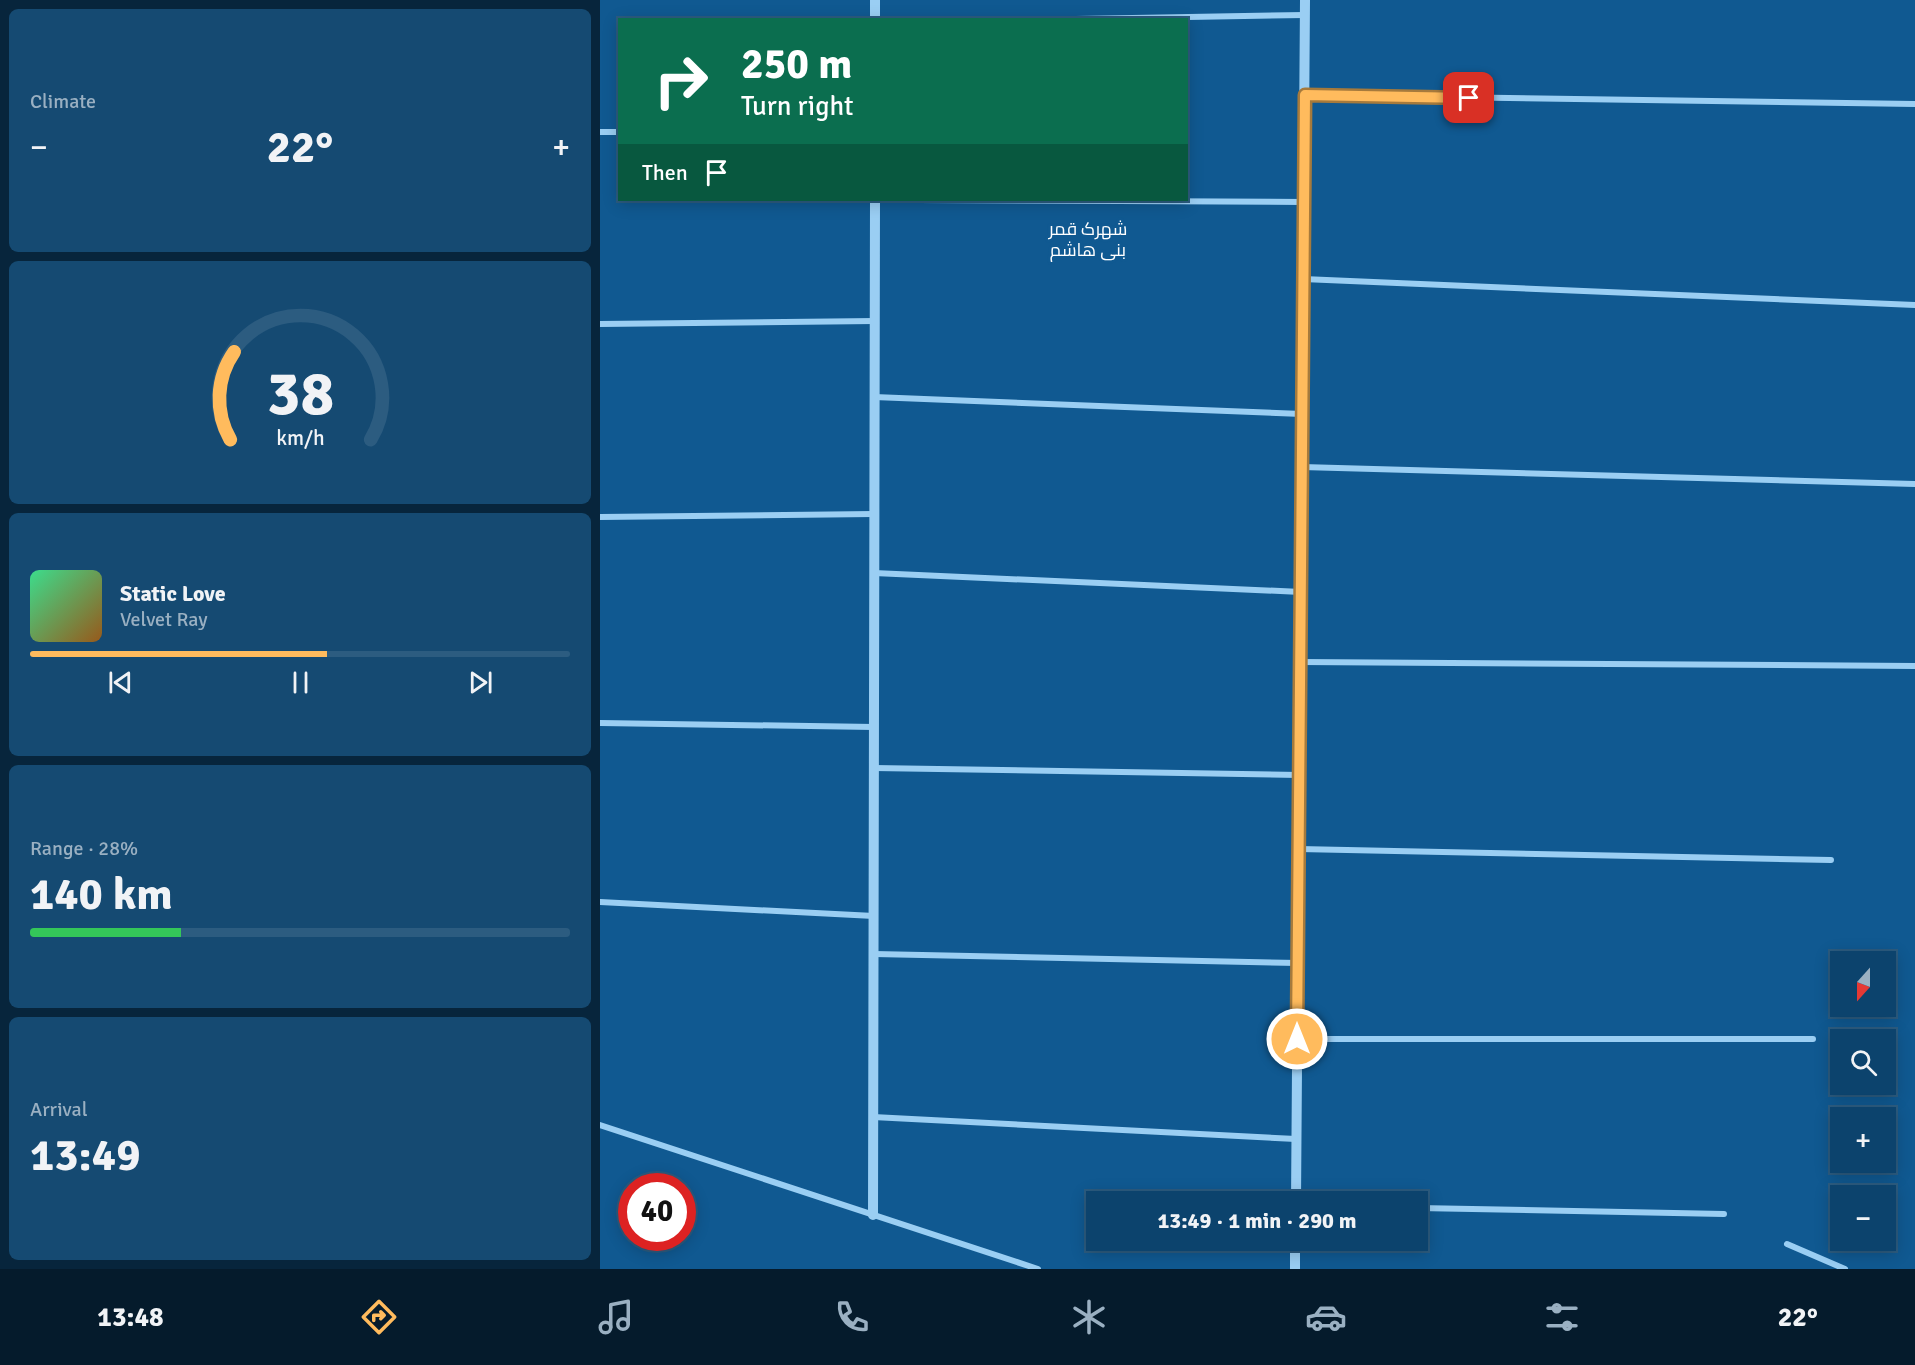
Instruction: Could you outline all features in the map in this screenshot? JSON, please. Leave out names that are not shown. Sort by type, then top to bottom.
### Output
[{"type":"street","points":[[875,0],[875,18]]},
{"type":"street","points":[[1296,1191],[1305,0]]},
{"type":"street","points":[[1134,18],[1305,15]]},
{"type":"street","points":[[1305,95],[1915,104]]},
{"type":"street","points":[[600,132],[618,132]]},
{"type":"street","points":[[873,1215],[876,321],[874,201]]},
{"type":"street","points":[[1112,201],[1304,202]]},
{"type":"street","points":[[1303,279],[1915,305]]},
{"type":"street","points":[[600,324],[876,321]]},
{"type":"street","points":[[874,397],[1302,414]]},
{"type":"street","points":[[1302,467],[1915,484]]},
{"type":"street","points":[[600,518],[874,514]]},
{"type":"street","points":[[874,573],[1301,592]]},
{"type":"street","points":[[1300,662],[1915,666]]},
{"type":"street","points":[[600,723],[874,727]]},
{"type":"street","points":[[874,768],[1299,775]]},
{"type":"street","points":[[1299,849],[1831,860]]},
{"type":"street","points":[[600,902],[874,916]]},
{"type":"street","points":[[874,954],[1298,963]]},
{"type":"street","points":[[1297,1039],[1814,1039]]},
{"type":"street","points":[[873,1117],[1296,1139]]},
{"type":"street","points":[[600,1125],[1038,1269]]},
{"type":"street","points":[[1428,1208],[1724,1214]]},
{"type":"street","points":[[1787,1244],[1845,1269]]},
{"type":"street","points":[[1295,1251],[1295,1269]]},
{"type":"district","name":"شهرک قمر بنی هاشم","points":[[1088,239]]},
{"type":"route","points":[[1297,1039],[1305,95],[1469,98]]}]
